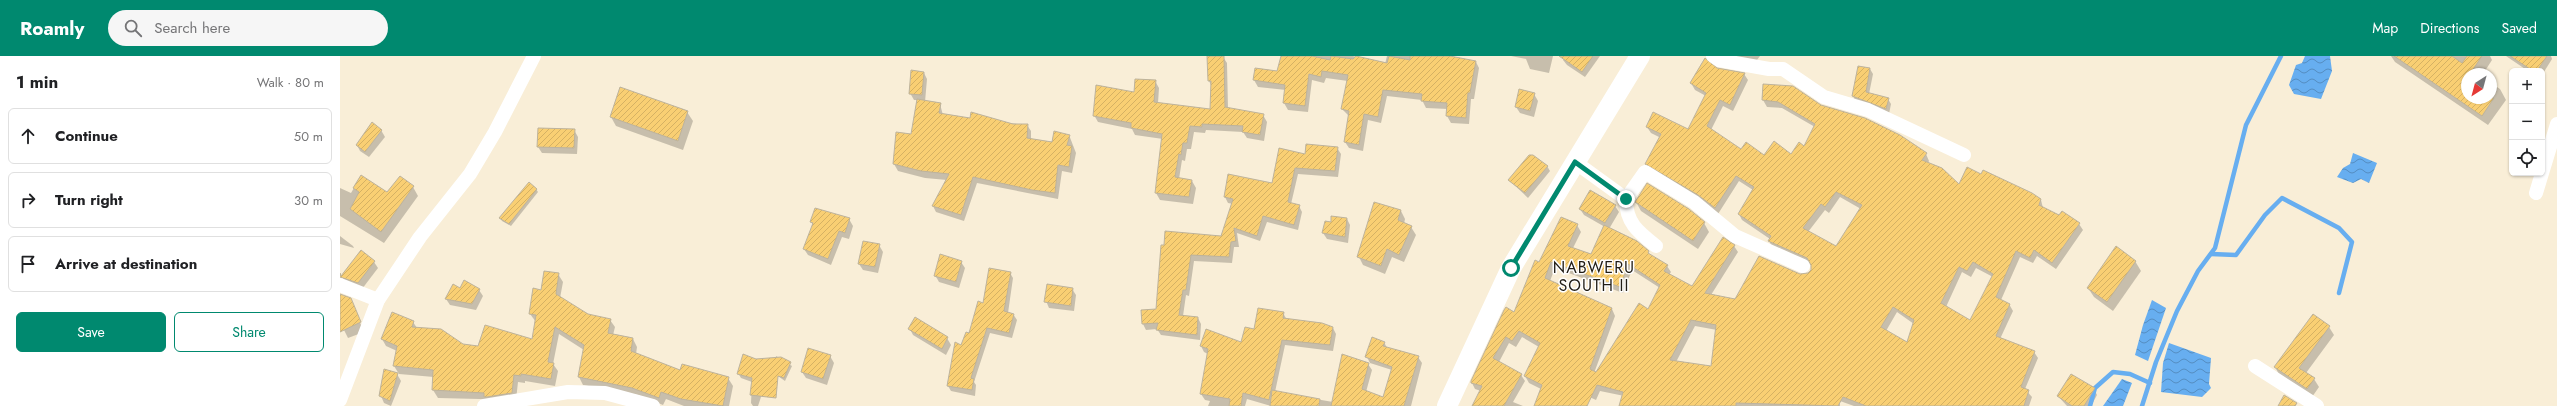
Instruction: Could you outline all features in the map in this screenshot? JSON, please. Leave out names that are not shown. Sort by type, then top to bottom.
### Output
[{"type":"street","points":[[340,400],[378,300],[420,237],[470,174],[495,132],[534,56]]},
{"type":"street","points":[[1447,406],[1511,268],[1640,56]]},
{"type":"street","points":[[1713,56],[1719,60],[1769,70],[1783,69],[1824,97],[1868,110],[1964,156]]},
{"type":"street","points":[[2536,193],[2557,124]]},
{"type":"street","points":[[1575,162],[1626,199]]},
{"type":"street","points":[[1656,246],[1636,230],[1626,212],[1626,199],[1645,172],[1694,202],[1735,236],[1803,266]]},
{"type":"street","points":[[340,285],[378,300]]},
{"type":"street","points":[[2255,366],[2317,406]]},
{"type":"street","points":[[484,406],[548,394],[653,406]]},
{"type":"water","points":[[2305,56],[2330,56],[2332,71],[2321,99],[2294,94],[2289,85],[2296,65],[2302,63]]},
{"type":"water","points":[[2353,153],[2377,163],[2369,183],[2361,179],[2353,183],[2337,177],[2343,168],[2350,164]]},
{"type":"water","points":[[2152,300],[2166,308],[2148,361],[2135,355],[2143,325]]},
{"type":"water","points":[[2169,343],[2211,358],[2209,384],[2211,388],[2202,397],[2161,392],[2163,363]]},
{"type":"water","points":[[2122,379],[2132,383],[2123,406],[2103,406]]},
{"type":"building","points":[[1207,56],[1224,56],[1225,107],[1264,114],[1260,135],[1242,132],[1243,126],[1202,124],[1202,127],[1190,126],[1187,143],[1183,143],[1181,155],[1179,154],[1175,177],[1192,180],[1189,197],[1155,193],[1162,134],[1131,128],[1131,123],[1093,116],[1096,85],[1134,92],[1135,79],[1156,80],[1154,102],[1210,109],[1211,81],[1208,81]]},
{"type":"building","points":[[1281,56],[1312,56],[1330,60],[1331,56],[1353,59],[1356,56],[1387,63],[1389,56],[1410,60],[1410,56],[1450,56],[1476,61],[1470,93],[1468,93],[1466,118],[1446,116],[1447,103],[1421,101],[1422,94],[1383,90],[1378,117],[1364,114],[1359,145],[1344,142],[1349,111],[1341,109],[1348,75],[1322,71],[1321,77],[1309,74],[1305,106],[1283,103],[1285,85],[1253,80],[1255,68],[1277,71]]},
{"type":"building","points":[[1559,56],[1593,56],[1582,72]]},
{"type":"building","points":[[2394,56],[2452,56],[2462,63],[2467,56],[2482,56],[2474,68],[2461,68],[2461,102]]},
{"type":"building","points":[[2510,56],[2547,56],[2539,68],[2528,68]]},
{"type":"building","points":[[1705,58],[1717,68],[1745,73],[1730,105],[1720,100],[1707,126],[1741,149],[1746,142],[1764,155],[1774,141],[1791,154],[1799,142],[1804,146],[1815,124],[1778,102],[1762,100],[1763,84],[1793,86],[1821,105],[1865,118],[1900,135],[1927,153],[1922,160],[1942,168],[1959,184],[1967,167],[1981,174],[1983,170],[2032,193],[2041,199],[2039,205],[2059,215],[2062,211],[2080,223],[2052,263],[2034,250],[2030,258],[2016,251],[1996,297],[2010,304],[1996,336],[2035,351],[2021,387],[2029,390],[2024,406],[1866,406],[1843,397],[1838,406],[1736,403],[1736,406],[1619,406],[1623,392],[1597,385],[1587,406],[1534,406],[1542,385],[1524,376],[1540,343],[1519,331],[1512,341],[1506,337],[1493,358],[1522,374],[1504,406],[1472,406],[1482,386],[1471,383],[1471,381],[1504,310],[1506,307],[1514,312],[1535,260],[1539,262],[1561,217],[1578,224],[1568,246],[1591,254],[1604,225],[1637,241],[1649,251],[1648,253],[1668,265],[1664,271],[1692,286],[1723,237],[1735,245],[1705,293],[1735,299],[1759,256],[1800,274],[1808,273],[1811,270],[1811,265],[1807,258],[1768,241],[1771,236],[1738,214],[1754,187],[1736,176],[1715,208],[1698,195],[1645,164],[1661,134],[1646,127],[1653,112],[1688,129],[1706,93],[1690,83]],"holes":[[[1836,192],[1862,205],[1836,246],[1803,228],[1821,204],[1825,207]],[[1551,262],[1620,287],[1628,264],[1660,285],[1648,309],[1639,303],[1596,372],[1590,369],[1612,308],[1545,278]],[[1973,262],[1993,274],[1970,320],[1941,303],[1959,267],[1967,271]],[[1893,307],[1914,320],[1907,342],[1881,327]],[[1691,320],[1716,325],[1711,366],[1670,360]]]},
{"type":"building","points":[[1858,66],[1870,68],[1866,92],[1889,98],[1886,109],[1852,96]]},
{"type":"building","points":[[911,70],[924,72],[922,95],[909,94]]},
{"type":"building","points":[[620,87],[688,111],[678,141],[610,117]]},
{"type":"building","points":[[1519,89],[1535,93],[1530,111],[1515,107]]},
{"type":"building","points":[[917,99],[941,103],[939,113],[970,118],[971,112],[1013,124],[1028,124],[1027,138],[1052,142],[1054,131],[1070,135],[1067,145],[1072,146],[1069,167],[1058,165],[1055,193],[1032,190],[973,177],[961,215],[932,206],[949,174],[921,171],[893,164],[896,132],[911,134]]},
{"type":"building","points":[[2464,104],[2490,104],[2482,116]]},
{"type":"building","points":[[372,122],[382,130],[365,152],[356,145]]},
{"type":"building","points":[[538,128],[575,129],[574,148],[537,147]]},
{"type":"building","points":[[1306,144],[1338,147],[1335,171],[1295,168],[1288,202],[1300,205],[1294,225],[1263,216],[1257,236],[1234,228],[1236,241],[1231,242],[1229,257],[1191,255],[1186,290],[1183,290],[1179,315],[1198,317],[1197,335],[1156,330],[1158,323],[1142,324],[1141,310],[1156,309],[1161,245],[1164,245],[1165,231],[1221,236],[1233,199],[1224,197],[1228,174],[1272,183],[1279,148],[1305,154]]},
{"type":"building","points":[[1529,155],[1533,155],[1548,166],[1525,193],[1508,180]]},
{"type":"building","points":[[361,175],[387,192],[400,176],[414,186],[381,232],[350,209],[359,192],[353,188]]},
{"type":"building","points":[[529,182],[537,189],[509,224],[499,218]]},
{"type":"building","points":[[1647,183],[1689,209],[1705,222],[1693,241],[1635,202]]},
{"type":"building","points":[[1590,190],[1616,205],[1605,223],[1579,209]]},
{"type":"building","points":[[1374,202],[1401,210],[1398,220],[1412,226],[1399,255],[1387,249],[1381,266],[1357,257]]},
{"type":"building","points":[[815,208],[850,218],[845,233],[839,231],[828,259],[803,249],[813,223],[810,222]]},
{"type":"building","points":[[1331,216],[1347,218],[1345,237],[1322,233],[1325,221],[1331,222]]},
{"type":"building","points":[[863,241],[880,244],[875,267],[858,264]]},
{"type":"building","points":[[2116,246],[2136,261],[2107,302],[2087,288]]},
{"type":"building","points":[[361,250],[375,261],[358,283],[340,277],[340,273],[341,276]]},
{"type":"building","points":[[940,254],[962,261],[956,282],[934,276]]},
{"type":"building","points":[[989,268],[1011,272],[1004,311],[1014,314],[1009,333],[987,328],[971,378],[974,379],[972,390],[947,386],[955,342],[961,345],[966,332],[969,333],[978,301],[983,303]]},
{"type":"building","points":[[544,271],[559,273],[556,294],[588,314],[611,319],[608,333],[633,338],[631,351],[680,370],[682,364],[729,377],[723,406],[681,399],[661,392],[659,398],[632,388],[578,377],[584,345],[555,327],[548,362],[554,363],[551,379],[521,374],[521,376],[514,375],[512,393],[484,397],[484,393],[432,390],[433,370],[393,366],[397,346],[381,339],[392,312],[414,321],[412,327],[441,329],[463,344],[478,346],[485,325],[532,339],[536,315],[529,314],[533,288],[541,290]]},
{"type":"building","points":[[464,280],[480,289],[472,304],[445,299],[453,284],[460,288]]},
{"type":"building","points":[[1047,284],[1073,288],[1071,306],[1044,302]]},
{"type":"building","points":[[340,294],[351,298],[361,322],[340,332]]},
{"type":"building","points":[[1258,308],[1284,312],[1283,318],[1322,323],[1333,327],[1330,345],[1282,340],[1269,400],[1243,393],[1241,406],[1229,406],[1230,399],[1200,394],[1208,349],[1200,346],[1206,329],[1241,342],[1245,327],[1254,329]]},
{"type":"building","points":[[2313,314],[2330,326],[2299,368],[2315,378],[2307,389],[2274,367]]},
{"type":"building","points":[[915,317],[948,337],[942,349],[908,329]]},
{"type":"building","points":[[1372,337],[1385,342],[1383,346],[1419,356],[1404,406],[1331,406],[1342,354],[1369,363],[1362,389],[1383,397],[1392,367],[1365,357]]},
{"type":"building","points":[[808,348],[831,355],[823,379],[801,372]]},
{"type":"building","points":[[743,354],[756,359],[781,357],[791,362],[784,378],[778,376],[776,398],[750,395],[752,378],[737,374]]},
{"type":"building","points":[[384,369],[398,373],[390,401],[379,396]]},
{"type":"building","points":[[2071,374],[2095,388],[2084,406],[2072,406],[2057,396]]},
{"type":"building","points":[[1272,390],[1320,399],[1319,406],[1270,406]]},
{"type":"building","points":[[2284,395],[2297,403],[2295,406],[2278,406]]},
{"type":"waterway","points":[[2142,406],[2156,362],[2177,311],[2198,271],[2215,248],[2246,125],[2281,56]]},
{"type":"waterway","points":[[2211,254],[2236,255],[2265,215],[2282,198],[2339,228],[2352,242],[2339,293]]},
{"type":"waterway","points":[[2090,406],[2095,388],[2113,372],[2130,374],[2150,383]]},
{"type":"district","name":"NABWERU SOUTH II","points":[[1594,276]]},
{"type":"route","points":[[1511,268],[1575,162],[1626,199]]}]
